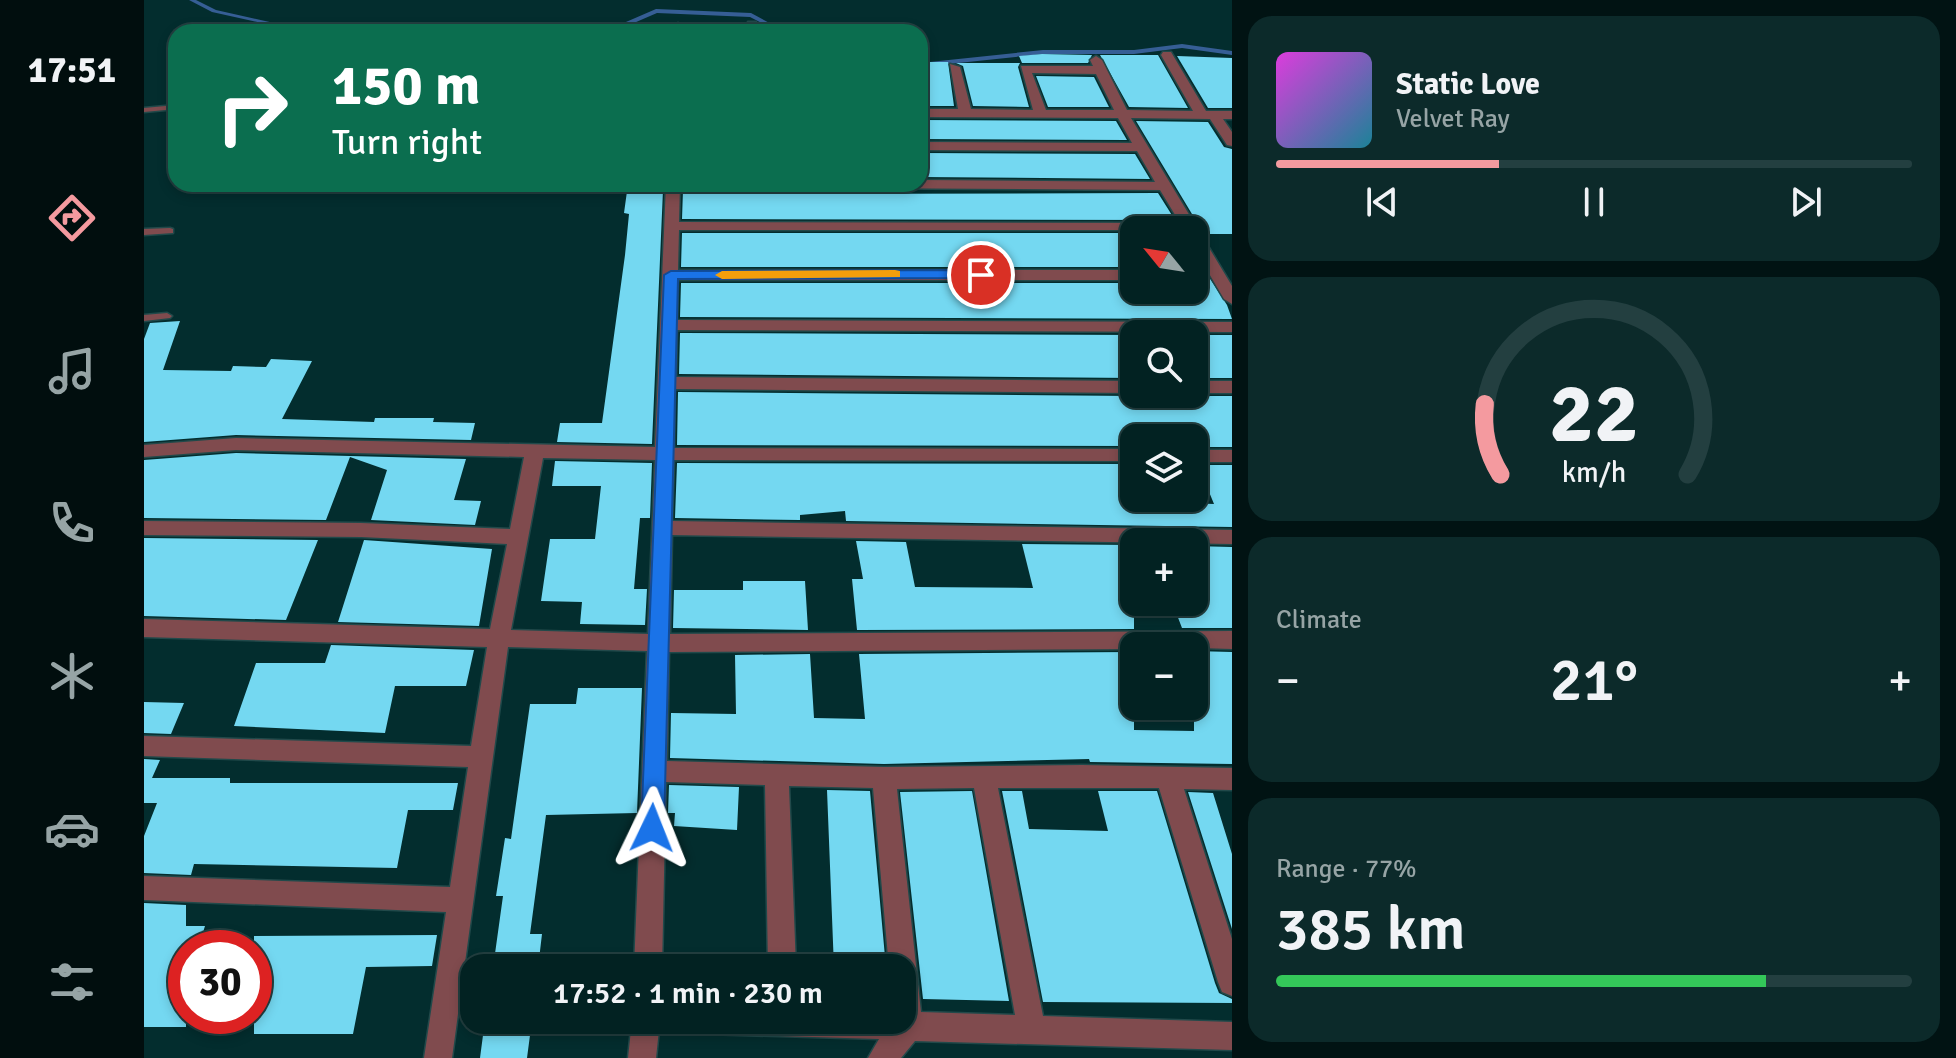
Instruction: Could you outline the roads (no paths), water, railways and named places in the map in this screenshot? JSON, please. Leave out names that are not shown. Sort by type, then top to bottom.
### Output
[{"type":"street","points":[[1167,55],[1208,115],[1232,142]]},
{"type":"street","points":[[1041,114],[1025,69],[1098,65],[1122,114],[1183,216]]},
{"type":"street","points":[[954,67],[965,113]]},
{"type":"street","points":[[928,113],[1232,115]]},
{"type":"street","points":[[928,146],[1142,147]]},
{"type":"street","points":[[928,185],[1164,186]]},
{"type":"street","points":[[648,954],[667,454],[673,192]]},
{"type":"street","points":[[673,226],[1120,230]]},
{"type":"street","points":[[1208,259],[1232,299]]},
{"type":"street","points":[[1208,274],[1217,274]]},
{"type":"street","points":[[671,275],[1120,275]]},
{"type":"street","points":[[670,325],[1232,327]]},
{"type":"street","points":[[669,383],[1120,387]]},
{"type":"street","points":[[1208,387],[1232,387]]},
{"type":"street","points":[[144,451],[236,444],[667,454],[1120,455]]},
{"type":"street","points":[[438,1058],[499,637],[535,449]]},
{"type":"street","points":[[1208,456],[1232,456]]},
{"type":"street","points":[[144,528],[361,530],[518,537]]},
{"type":"street","points":[[662,528],[1232,537]]},
{"type":"street","points":[[144,628],[658,643],[1232,640]]},
{"type":"street","points":[[144,746],[481,757]]},
{"type":"street","points":[[654,771],[884,778],[1232,779]]},
{"type":"street","points":[[777,775],[782,954]]},
{"type":"street","points":[[984,777],[1032,1030]]},
{"type":"street","points":[[1168,777],[1232,982]]},
{"type":"street","points":[[884,778],[901,954]]},
{"type":"street","points":[[144,888],[460,900]]},
{"type":"street","points":[[916,1027],[1232,1036]]},
{"type":"street","points":[[642,1058],[645,1034]]},
{"type":"street","points":[[882,1058],[902,1034]]},
{"type":"lane","points":[[144,110],[168,108]]},
{"type":"lane","points":[[144,232],[170,231]]},
{"type":"lane","points":[[144,318],[167,316]]},
{"type":"waterway","points":[[192,0],[214,11],[274,24]]},
{"type":"waterway","points":[[627,24],[656,11],[751,15],[768,24]]},
{"type":"waterway","points":[[928,64],[1043,52],[1134,52],[1182,46],[1232,53]]}]
